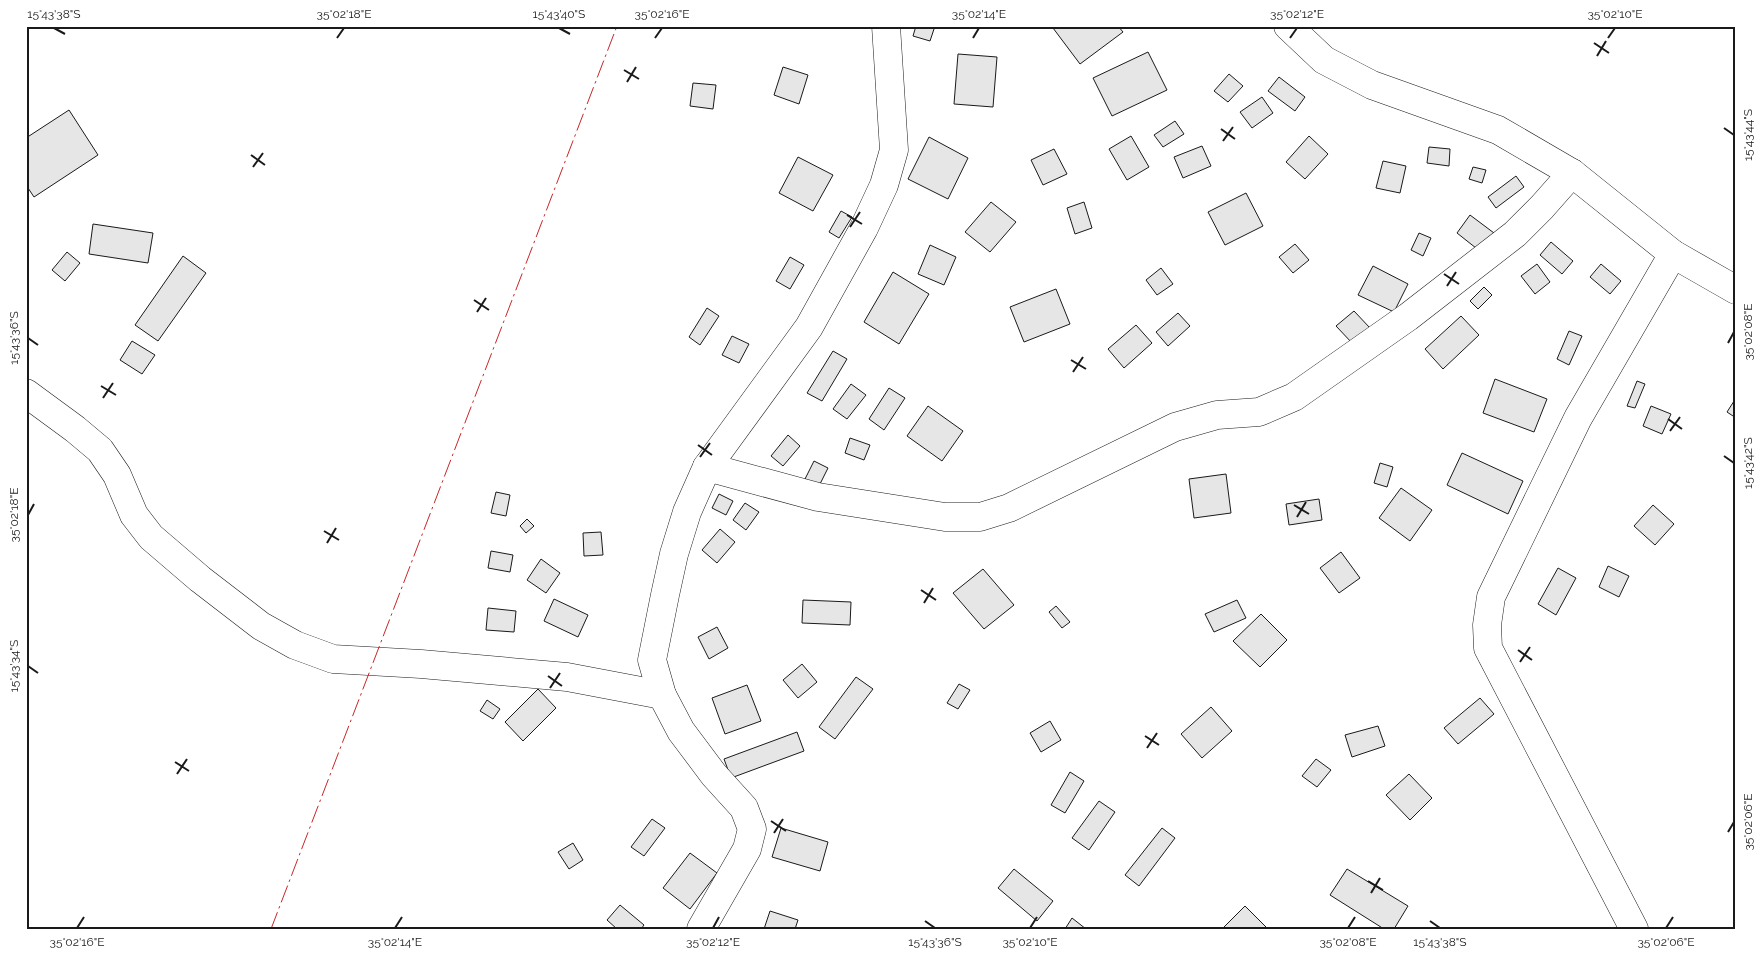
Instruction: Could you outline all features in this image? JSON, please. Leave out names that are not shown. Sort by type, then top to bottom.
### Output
[{"type":"street","points":[[701,929],[746,849],[752,829],[744,808],[714,775],[681,731],[662,695],[652,660],[663,604],[674,554],[687,512],[707,467],[809,327],[864,228],[884,185],[894,150],[886,26]]},
{"type":"street","points":[[1288,26],[1324,60],[1372,85],[1498,130],[1572,174],[1673,254],[1736,290]]},
{"type":"street","points":[[707,467],[818,497],[945,517],[980,517],[1002,510],[1175,427],[1217,415],[1260,412],[1294,397],[1408,317],[1515,234],[1542,208],[1572,174]]},
{"type":"street","points":[[1634,929],[1488,648],[1487,625],[1491,597],[1578,418],[1673,254]]},
{"type":"street","points":[[26,393],[100,450],[117,474],[134,515],[151,537],[200,579],[260,626],[295,646],[333,659],[421,664],[567,678],[662,695]]},
{"type":"building","points":[[916,26],[935,26],[930,41],[913,36]]},
{"type":"building","points":[[1055,26],[1118,26],[1123,32],[1080,64],[1053,28]]},
{"type":"building","points":[[1148,52],[1167,90],[1112,116],[1093,78]]},
{"type":"building","points":[[958,54],[997,57],[993,107],[954,104]]},
{"type":"building","points":[[783,67],[808,75],[799,104],[774,95]]},
{"type":"building","points":[[1229,74],[1243,86],[1228,102],[1214,91]]},
{"type":"building","points":[[1279,77],[1305,97],[1295,111],[1268,91]]},
{"type":"building","points":[[693,83],[716,85],[713,109],[690,106]]},
{"type":"building","points":[[1262,97],[1273,113],[1252,128],[1240,112]]},
{"type":"building","points":[[69,110],[98,155],[34,197],[26,185],[26,138]]},
{"type":"building","points":[[1175,121],[1184,134],[1163,147],[1154,135]]},
{"type":"building","points":[[1131,136],[1149,167],[1127,180],[1109,149]]},
{"type":"building","points":[[1309,136],[1328,154],[1305,179],[1286,162]]},
{"type":"building","points":[[929,137],[968,158],[948,199],[908,179]]},
{"type":"building","points":[[1202,146],[1211,166],[1183,178],[1174,157]]},
{"type":"building","points":[[1429,147],[1450,149],[1449,166],[1427,163]]},
{"type":"building","points":[[1054,149],[1067,174],[1043,185],[1031,160]]},
{"type":"building","points":[[798,157],[833,175],[813,211],[779,193]]},
{"type":"building","points":[[1383,161],[1406,166],[1400,193],[1376,188]]},
{"type":"building","points":[[1473,167],[1486,170],[1482,183],[1469,179]]},
{"type":"building","points":[[1516,176],[1524,187],[1496,208],[1488,197]]},
{"type":"building","points":[[1246,193],[1263,226],[1225,245],[1208,212]]},
{"type":"building","points":[[991,202],[1016,222],[990,252],[965,232]]},
{"type":"building","points":[[1084,202],[1092,228],[1075,234],[1067,208]]},
{"type":"building","points":[[841,211],[852,217],[839,238],[829,232]]},
{"type":"building","points":[[1470,215],[1494,233],[1481,252],[1457,233]]},
{"type":"building","points":[[93,224],[153,233],[148,263],[89,254]]},
{"type":"building","points":[[1419,233],[1431,238],[1423,256],[1411,250]]},
{"type":"building","points":[[1551,242],[1573,261],[1562,274],[1540,255]]},
{"type":"building","points":[[1295,244],[1309,260],[1293,273],[1279,257]]},
{"type":"building","points":[[930,245],[956,257],[944,285],[918,274]]},
{"type":"building","points":[[67,252],[80,263],[65,281],[52,270]]},
{"type":"building","points":[[183,256],[206,273],[158,341],[135,325]]},
{"type":"building","points":[[790,257],[804,265],[790,289],[776,281]]},
{"type":"building","points":[[1537,264],[1550,282],[1535,294],[1521,276]]},
{"type":"building","points":[[1601,264],[1621,281],[1610,294],[1590,277]]},
{"type":"building","points":[[1373,266],[1408,284],[1394,312],[1358,295]]},
{"type":"building","points":[[1161,268],[1173,284],[1157,295],[1146,280]]},
{"type":"building","points":[[893,272],[929,294],[899,344],[864,322]]},
{"type":"building","points":[[1484,287],[1492,295],[1478,309],[1470,301]]},
{"type":"building","points":[[1056,289],[1070,324],[1024,342],[1010,307]]},
{"type":"building","points":[[707,308],[719,316],[700,345],[689,337]]},
{"type":"building","points":[[1354,311],[1370,328],[1353,344],[1336,326]]},
{"type":"building","points":[[1178,313],[1190,326],[1168,346],[1156,332]]},
{"type":"building","points":[[1461,316],[1479,335],[1443,369],[1425,349]]},
{"type":"building","points":[[1136,325],[1152,343],[1124,368],[1108,349]]},
{"type":"building","points":[[1569,331],[1582,336],[1569,365],[1557,359]]},
{"type":"building","points":[[732,336],[749,344],[739,363],[722,355]]},
{"type":"building","points":[[132,341],[155,355],[142,374],[120,360]]},
{"type":"building","points":[[833,351],[847,359],[822,401],[807,393]]},
{"type":"building","points":[[1495,379],[1547,399],[1534,432],[1483,413]]},
{"type":"building","points":[[1637,381],[1645,384],[1635,408],[1627,406]]},
{"type":"building","points":[[851,384],[866,395],[847,419],[833,409]]},
{"type":"building","points":[[889,388],[905,398],[884,430],[869,419]]},
{"type":"building","points":[[1736,398],[1736,418],[1727,412]]},
{"type":"building","points":[[928,406],[963,431],[942,461],[907,436]]},
{"type":"building","points":[[1651,406],[1671,414],[1662,434],[1643,426]]},
{"type":"building","points":[[788,435],[800,446],[783,466],[771,456]]},
{"type":"building","points":[[850,438],[870,445],[864,460],[845,453]]},
{"type":"building","points":[[1462,453],[1523,481],[1508,514],[1447,485]]},
{"type":"building","points":[[814,461],[828,468],[819,486],[805,479]]},
{"type":"building","points":[[1380,463],[1393,467],[1387,487],[1374,483]]},
{"type":"building","points":[[1226,474],[1231,513],[1194,518],[1189,479]]},
{"type":"building","points":[[1401,488],[1432,510],[1410,541],[1379,518]]},
{"type":"building","points":[[496,492],[510,495],[506,516],[491,513]]},
{"type":"building","points":[[719,494],[733,501],[726,515],[712,508]]},
{"type":"building","points":[[1319,499],[1322,520],[1289,525],[1286,504]]},
{"type":"building","points":[[745,503],[759,512],[746,530],[733,520]]},
{"type":"building","points":[[1653,505],[1674,524],[1655,545],[1634,526]]},
{"type":"building","points":[[527,519],[534,526],[526,533],[520,526]]},
{"type":"building","points":[[720,529],[735,542],[717,563],[702,550]]},
{"type":"building","points":[[601,532],[603,555],[584,556],[583,533]]},
{"type":"building","points":[[491,551],[513,555],[510,572],[488,568]]},
{"type":"building","points":[[1341,552],[1360,578],[1339,593],[1320,568]]},
{"type":"building","points":[[541,559],[560,573],[546,593],[527,580]]},
{"type":"building","points":[[1608,566],[1629,576],[1619,597],[1599,587]]},
{"type":"building","points":[[1558,568],[1576,578],[1556,615],[1538,604]]},
{"type":"building","points":[[983,569],[1014,605],[984,629],[953,593]]},
{"type":"building","points":[[554,599],[588,615],[578,637],[544,621]]},
{"type":"building","points":[[803,600],[851,602],[850,625],[802,623]]},
{"type":"building","points":[[1237,600],[1246,618],[1214,632],[1205,614]]},
{"type":"building","points":[[1056,606],[1070,622],[1062,628],[1049,612]]},
{"type":"building","points":[[488,608],[516,611],[514,632],[486,630]]},
{"type":"building","points":[[1261,614],[1287,640],[1260,667],[1233,641]]},
{"type":"building","points":[[717,627],[728,648],[709,659],[698,637]]},
{"type":"building","points":[[802,664],[817,682],[798,698],[783,680]]},
{"type":"building","points":[[856,677],[873,689],[835,739],[819,727]]},
{"type":"building","points":[[959,684],[970,690],[958,709],[947,703]]},
{"type":"building","points":[[747,685],[761,721],[725,734],[712,698]]},
{"type":"building","points":[[538,689],[556,708],[523,741],[505,722]]},
{"type":"building","points":[[1480,698],[1494,714],[1458,744],[1444,728]]},
{"type":"building","points":[[487,700],[500,709],[493,719],[480,711]]},
{"type":"building","points":[[1211,707],[1232,731],[1202,758],[1181,734]]},
{"type":"building","points":[[1050,721],[1061,740],[1041,752],[1030,733]]},
{"type":"building","points":[[1378,726],[1385,746],[1352,757],[1345,735]]},
{"type":"building","points":[[797,732],[804,751],[731,778],[724,759]]},
{"type":"building","points":[[1316,759],[1331,770],[1317,787],[1302,776]]},
{"type":"building","points":[[1070,772],[1084,781],[1065,813],[1051,805]]},
{"type":"building","points":[[1409,774],[1432,798],[1410,820],[1386,795]]},
{"type":"building","points":[[1099,801],[1115,812],[1089,850],[1072,838]]},
{"type":"building","points":[[652,819],[665,828],[644,856],[631,847]]},
{"type":"building","points":[[781,828],[828,842],[820,871],[772,857]]},
{"type":"building","points":[[1162,828],[1175,838],[1139,886],[1125,875]]},
{"type":"building","points":[[573,843],[583,860],[569,869],[558,852]]},
{"type":"building","points":[[690,853],[717,873],[690,909],[663,888]]},
{"type":"building","points":[[1014,869],[1053,901],[1037,921],[998,888]]},
{"type":"building","points":[[1347,869],[1408,906],[1394,929],[1384,929],[1330,895]]},
{"type":"building","points":[[620,905],[644,925],[641,929],[617,929],[607,920]]},
{"type":"building","points":[[1245,906],[1268,929],[1222,929]]},
{"type":"building","points":[[770,911],[798,920],[795,929],[764,929]]},
{"type":"building","points":[[1072,918],[1086,929],[1065,929]]},
{"type":"power","points":[[271,929],[617,26]]}]
